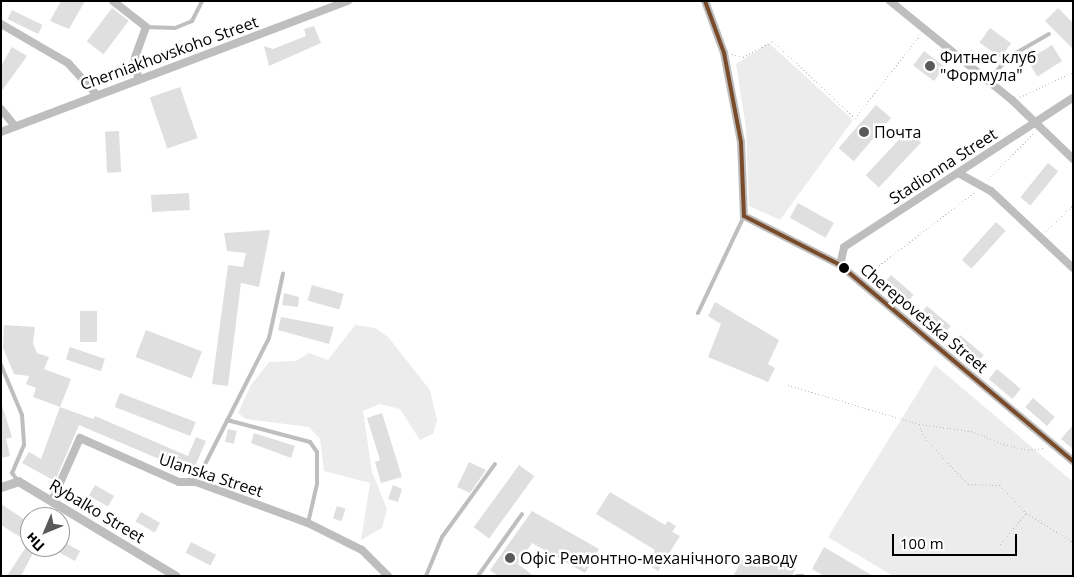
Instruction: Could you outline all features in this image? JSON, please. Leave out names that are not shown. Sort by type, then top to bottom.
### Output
[{"type":"street","points":[[113,1],[146,27],[135,58],[138,78]]},
{"type":"street","name":"Cherniakhovskoho Street","points":[[1,132],[138,78],[335,4],[348,1]]},
{"type":"street","points":[[705,1],[724,53],[741,142],[744,216]]},
{"type":"street","points":[[890,1],[924,31],[1012,100],[1073,159]]},
{"type":"street","points":[[1,24],[68,63],[96,94]]},
{"type":"street","name":"Stadionna Street","points":[[840,265],[844,247],[960,174],[1033,122],[1073,98]]},
{"type":"street","points":[[1,109],[15,126]]},
{"type":"street","points":[[960,174],[991,191],[1073,268]]},
{"type":"street","name":"Cherepovetska Street","points":[[744,216],[840,265],[1073,461]]},
{"type":"street","name":"Ulanska Street","points":[[52,501],[80,438],[178,482],[196,482],[308,523],[362,550],[388,576]]},
{"type":"street","points":[[1,486],[18,481]]},
{"type":"street","name":"Rybalko Street","points":[[18,481],[176,576]]},
{"type":"lane","points":[[146,27],[175,28],[192,21],[202,1]]},
{"type":"lane","points":[[988,81],[1009,57],[1049,34]]},
{"type":"lane","points":[[698,313],[744,216]]},
{"type":"lane","points":[[196,482],[269,338],[283,274]]},
{"type":"lane","points":[[1,365],[22,414],[24,445],[12,473],[18,481]]},
{"type":"lane","points":[[227,420],[310,442],[316,452],[317,484],[308,523]]},
{"type":"lane","points":[[426,576],[442,537],[495,464]]},
{"type":"lane","points":[[478,576],[522,514]]},
{"type":"lane","points":[[796,576],[804,576]]},
{"type":"path","points":[[724,53],[743,57],[773,42],[855,118],[924,31]]},
{"type":"path","points":[[1012,100],[1073,72]]},
{"type":"path","points":[[858,281],[962,205],[1035,132],[1044,132]]},
{"type":"path","points":[[1038,237],[1073,205]]},
{"type":"path","points":[[788,386],[919,424],[971,431],[1028,450],[1055,446]]},
{"type":"path","points":[[919,424],[924,437],[968,484],[1000,485],[1026,512],[1073,542]]},
{"type":"path","points":[[998,547],[1026,512]]},
{"type":"shaded area","points":[[769,43],[853,120],[780,220],[749,206],[746,128],[736,64]]},
{"type":"shaded area","points":[[355,325],[375,328],[388,337],[430,390],[437,420],[433,434],[420,440],[400,409],[380,404],[363,411],[372,472],[387,509],[382,528],[361,540],[370,483],[324,471],[320,439],[309,427],[246,419],[238,413],[251,385],[269,362],[296,361],[309,353],[328,360]]},
{"type":"shaded area","points":[[935,365],[1073,482],[1073,576],[893,576],[828,537]]},
{"type":"building","points":[[61,1],[85,1],[69,29],[50,21]]},
{"type":"building","points":[[112,8],[129,21],[103,54],[87,42]]},
{"type":"building","points":[[1058,8],[1073,23],[1073,49],[1045,21]]},
{"type":"building","points":[[12,10],[43,25],[38,34],[8,19]]},
{"type":"building","points":[[314,26],[321,43],[269,66],[264,46],[273,49],[306,36],[304,29]]},
{"type":"building","points":[[990,28],[1011,43],[1000,58],[979,43]]},
{"type":"building","points":[[1052,45],[1062,61],[1037,76],[1027,60]]},
{"type":"building","points":[[12,47],[27,56],[1,92],[1,66]]},
{"type":"building","name":"Фитнес клуб \"Формула\"","points":[[924,51],[945,67],[934,81],[913,65]]},
{"type":"building","points":[[180,87],[198,138],[167,148],[150,97]]},
{"type":"building","name":"Почта","points":[[876,105],[891,118],[854,161],[839,148]]},
{"type":"building","points":[[908,130],[921,142],[879,188],[866,175]]},
{"type":"building","points":[[119,131],[121,172],[107,173],[105,132]]},
{"type":"building","points":[[1048,163],[1058,171],[1030,205],[1020,197]]},
{"type":"building","points":[[189,193],[190,210],[152,212],[151,195]]},
{"type":"building","points":[[798,203],[834,223],[826,238],[790,218]]},
{"type":"building","points":[[996,222],[1006,231],[972,269],[962,260]]},
{"type":"building","points":[[270,230],[259,287],[241,283],[228,386],[212,384],[228,265],[243,267],[246,253],[227,251],[224,233]]},
{"type":"building","points":[[891,275],[914,295],[905,304],[882,285]]},
{"type":"building","points":[[312,285],[344,294],[339,309],[308,300]]},
{"type":"building","points":[[284,293],[299,297],[298,307],[282,305]]},
{"type":"building","points":[[715,302],[779,340],[768,364],[775,368],[768,382],[708,357],[721,324],[708,316]]},
{"type":"building","points":[[927,306],[951,326],[942,336],[919,316]]},
{"type":"building","points":[[80,311],[97,311],[97,342],[80,342]]},
{"type":"building","points":[[281,317],[334,327],[329,344],[278,330]]},
{"type":"building","points":[[4,325],[35,327],[33,343],[37,353],[49,357],[44,369],[71,379],[60,407],[33,397],[36,388],[26,384],[29,376],[14,374],[3,348]]},
{"type":"building","points":[[146,330],[202,352],[192,379],[136,357]]},
{"type":"building","points":[[960,335],[984,355],[975,365],[952,345]]},
{"type":"building","points":[[70,347],[105,359],[101,371],[66,359]]},
{"type":"building","points":[[997,369],[1021,389],[1012,399],[989,379]]},
{"type":"building","points":[[120,393],[196,422],[190,436],[115,407]]},
{"type":"building","points":[[1033,398],[1055,417],[1047,426],[1025,407]]},
{"type":"building","points":[[1,402],[12,437],[6,439],[10,456],[1,458]]},
{"type":"building","points":[[60,407],[93,419],[95,416],[188,456],[196,437],[206,441],[192,473],[79,425],[55,481],[22,463],[29,452],[41,459]]},
{"type":"building","points":[[382,413],[402,477],[381,483],[375,462],[380,460],[367,418]]},
{"type":"building","points":[[1073,425],[1073,449],[1061,439]]},
{"type":"building","points":[[228,429],[237,431],[234,444],[225,442]]},
{"type":"building","points":[[254,433],[295,446],[291,458],[251,443]]},
{"type":"building","points":[[469,462],[486,470],[470,493],[457,487]]},
{"type":"building","points":[[519,465],[534,476],[489,538],[474,527]]},
{"type":"building","points":[[95,485],[114,496],[108,506],[89,495]]},
{"type":"building","points":[[393,485],[402,489],[398,502],[388,499]]},
{"type":"building","points":[[610,492],[665,525],[668,521],[676,526],[672,532],[680,536],[658,571],[647,564],[655,550],[596,514]]},
{"type":"building","points":[[1,504],[20,516],[20,537],[1,525]]},
{"type":"building","points":[[337,506],[346,509],[342,521],[333,518]]},
{"type":"building","points":[[532,511],[599,549],[585,573],[532,543],[518,564],[534,576],[498,576],[490,570]]},
{"type":"building","points":[[141,512],[160,523],[155,533],[136,522]]},
{"type":"building","points":[[191,542],[216,555],[211,565],[186,553]]},
{"type":"building","points":[[70,546],[80,551],[75,561],[68,557],[70,557]]},
{"type":"building","points":[[824,547],[873,576],[824,576],[812,569]]},
{"type":"building","points":[[747,552],[766,561],[770,553],[796,568],[792,576],[733,576]]},
{"type":"building","points":[[20,556],[31,557],[21,576],[7,576]]},
{"type":"transit line","points":[[705,1],[724,53],[741,142],[744,216],[840,265],[1073,461]]},
{"type":"place","name":"Фитнес клуб \"Формула\"","points":[[930,66]]},
{"type":"place","name":"Почта","points":[[864,132]]},
{"type":"place","name":"Офіс Ремонтно-механічного заводу","points":[[510,558]]}]
